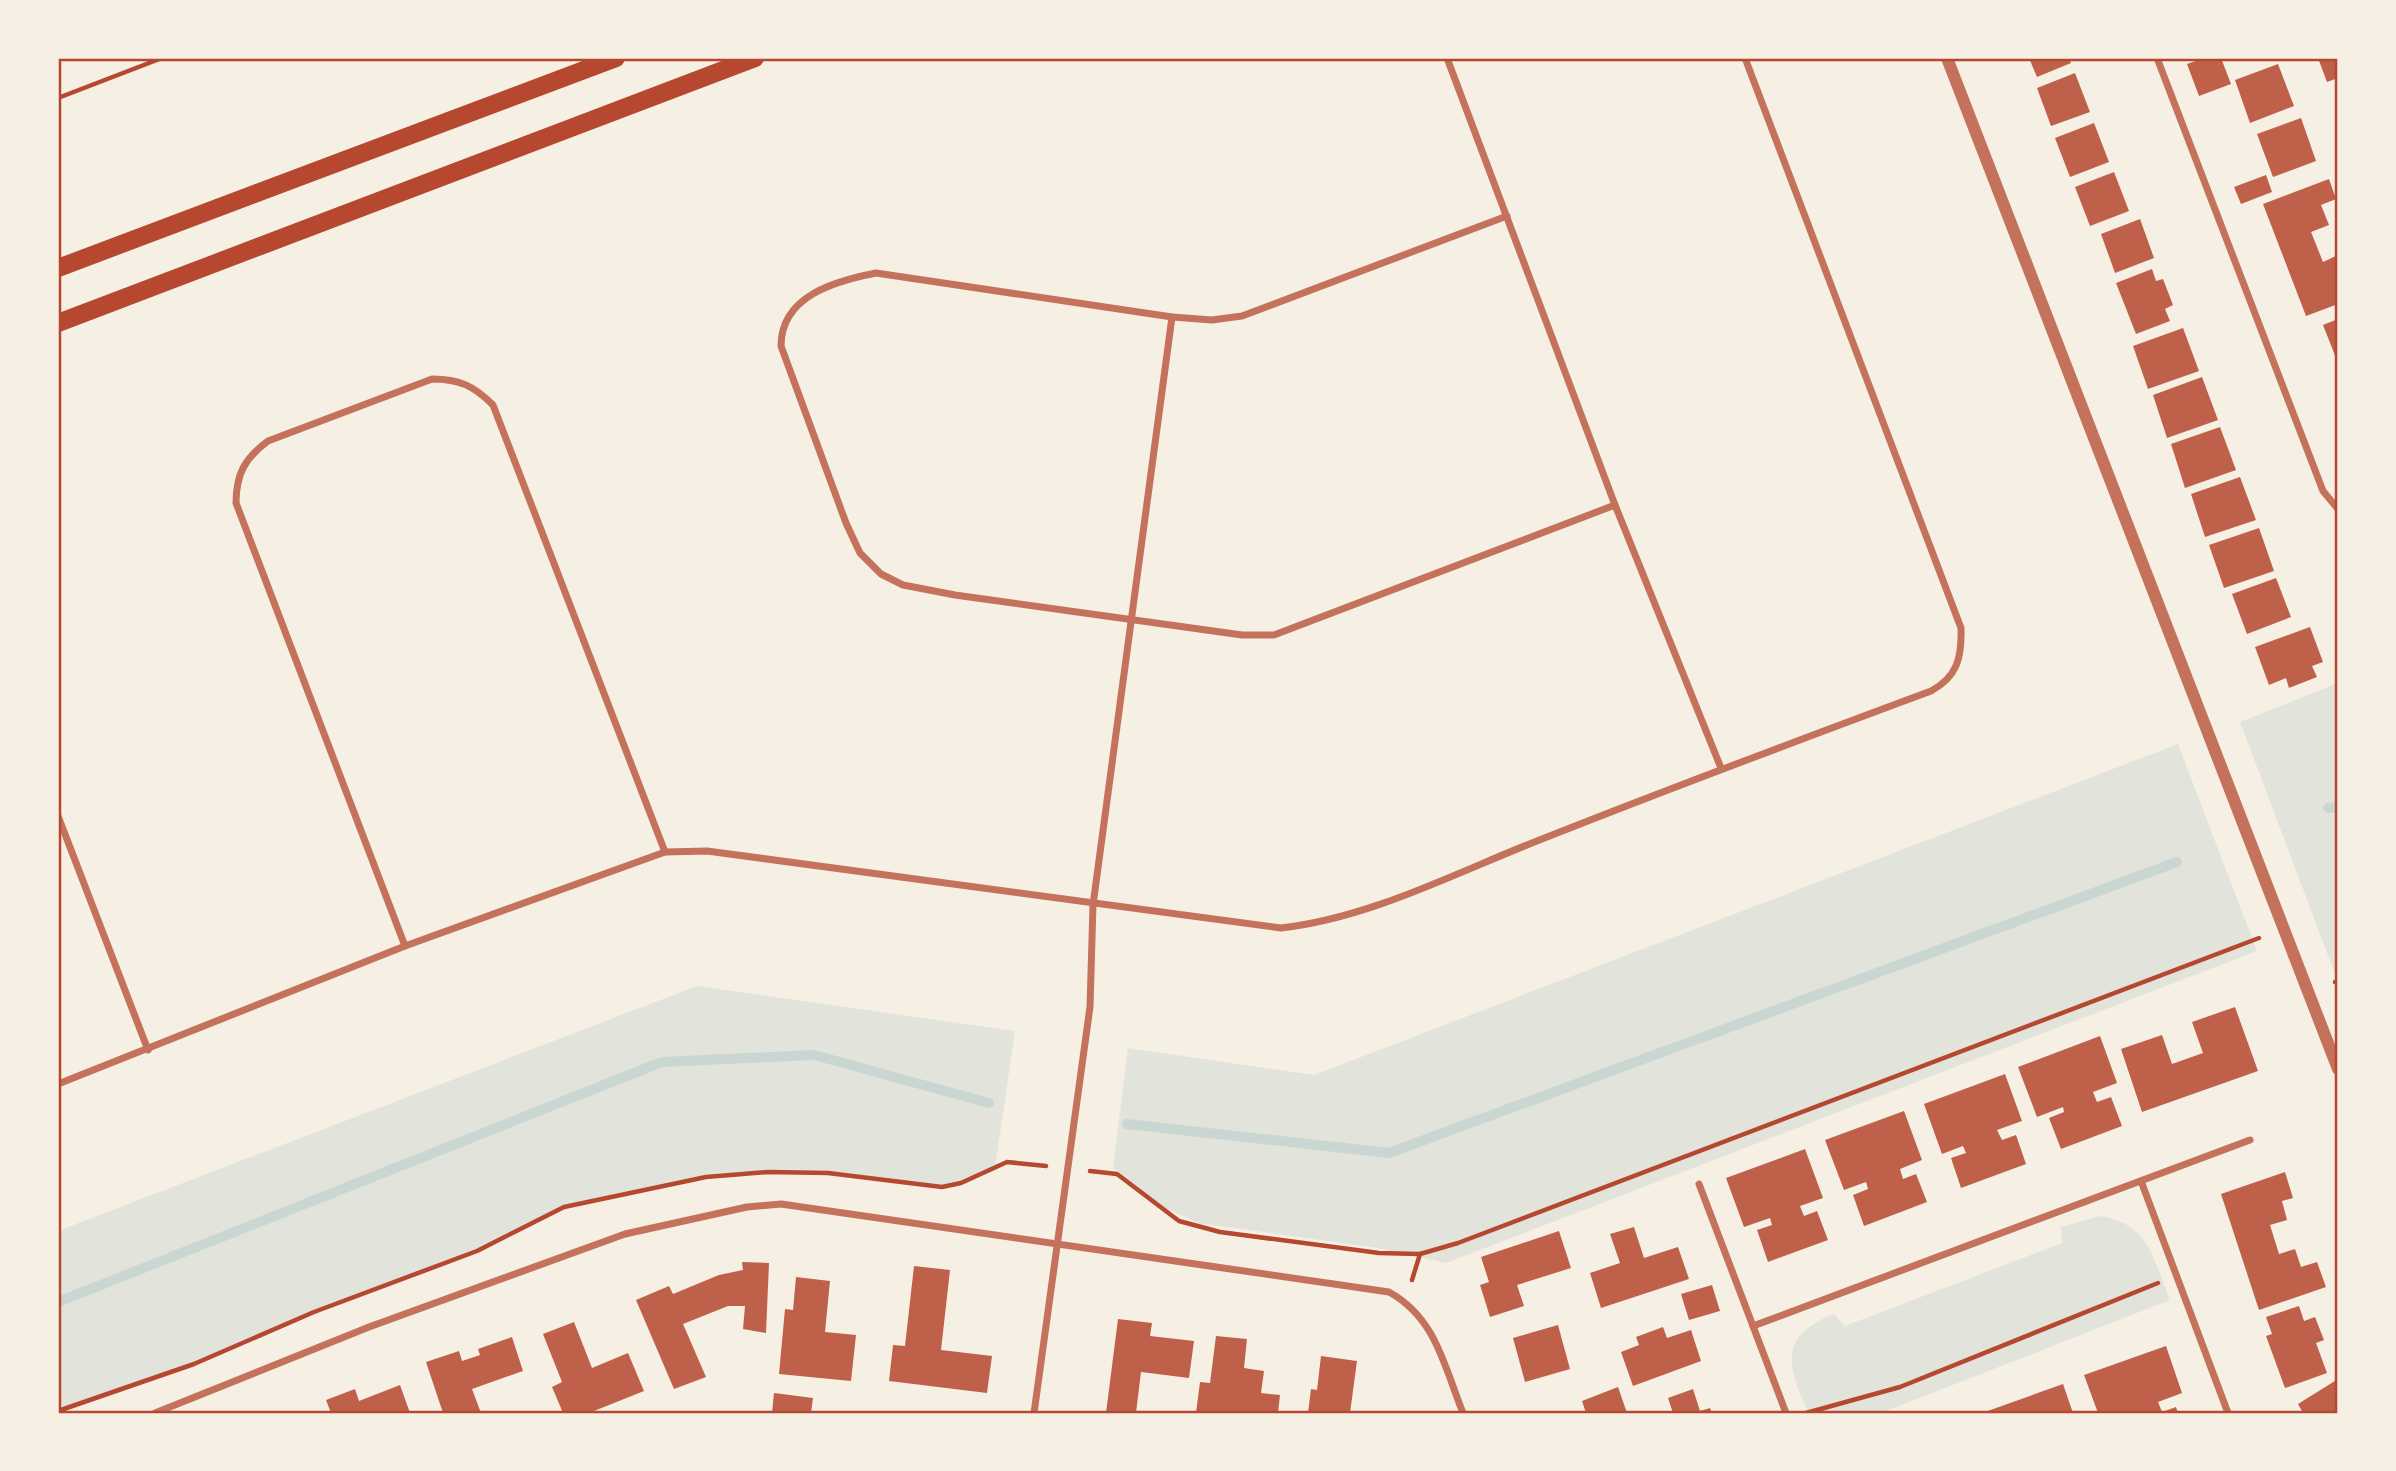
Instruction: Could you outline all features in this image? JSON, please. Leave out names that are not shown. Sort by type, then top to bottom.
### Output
[{"type":"main road","points":[[58,268],[616,58]]},
{"type":"main road","points":[[58,323],[755,58]]},
{"type":"street","points":[[1447,58],[1615,505],[1721,768]]},
{"type":"street","points":[[58,1084],[405,946],[665,852],[707,851],[1093,905],[1281,928],[1311,924],[1373,906],[1721,768],[1931,691],[1948,682],[1958,664],[1962,648],[1956,616],[1745,58]]},
{"type":"street","points":[[1947,58],[2338,1069]]},
{"type":"street","points":[[2157,58],[2323,491],[2338,509]]},
{"type":"street","points":[[1507,216],[1242,316],[1212,320],[1172,317],[876,273],[828,286],[802,300],[788,315],[781,336],[783,360],[860,553],[881,574],[903,585],[955,595],[1242,635],[1274,635],[1615,505]]},
{"type":"street","points":[[1034,1413],[1070,1169],[1090,1007],[1093,905],[1129,620],[1172,317]]},
{"type":"street","points":[[405,946],[236,503],[236,485],[239,471],[252,453],[268,441],[432,379],[451,379],[475,387],[493,405],[665,852]]},
{"type":"street","points":[[58,816],[148,1050]]},
{"type":"street","points":[[1753,1326],[2250,1140]]},
{"type":"street","points":[[2141,1181],[2228,1413]]},
{"type":"street","points":[[1699,1184],[1786,1413]]},
{"type":"street","points":[[155,1413],[369,1327],[625,1234],[747,1207],[802,1206],[1389,1292],[1417,1311],[1430,1329],[1463,1413]]},
{"type":"path","points":[[58,98],[162,58]]},
{"type":"path","points":[[58,1411],[194,1364],[314,1312],[477,1251],[564,1207],[671,1183],[768,1172],[828,1173],[942,1187],[961,1183],[1007,1162],[1117,1174],[1179,1221],[1220,1232],[1378,1253],[1420,1254],[1458,1243],[2259,938]]},
{"type":"path","points":[[1805,1413],[1900,1387],[2176,1275]]},
{"type":"shaded area","points":[[2338,683],[2338,982],[2240,722]]},
{"type":"shaded area","points":[[2178,744],[2257,951],[1446,1263],[1377,1248],[1198,1223],[1163,1207],[1113,1168],[1128,1048],[1314,1075]]},
{"type":"shaded area","points":[[697,986],[1015,1031],[995,1168],[961,1183],[942,1187],[828,1173],[768,1172],[707,1177],[564,1207],[477,1251],[314,1312],[194,1364],[58,1411],[58,1231]]},
{"type":"shaded area","points":[[2100,1216],[2117,1220],[2140,1235],[2154,1258],[2170,1300],[1881,1413],[1809,1413],[1796,1382],[1792,1355],[1795,1343],[1803,1332],[1816,1323],[1834,1314],[1845,1326],[2062,1243],[2061,1227]]},
{"type":"building","points":[[2029,58],[2069,58],[2071,63],[2037,77]]},
{"type":"building","points":[[2204,58],[2221,58],[2231,84],[2199,96],[2187,64]]},
{"type":"building","points":[[2318,58],[2338,58],[2338,78],[2327,82]]},
{"type":"building","points":[[2278,64],[2294,106],[2250,123],[2235,80]]},
{"type":"building","points":[[2075,73],[2090,112],[2051,126],[2037,88]]},
{"type":"building","points":[[2301,118],[2316,161],[2273,177],[2257,134]]},
{"type":"building","points":[[2094,123],[2109,162],[2070,177],[2055,138]]},
{"type":"building","points":[[2114,172],[2129,211],[2090,226],[2075,187]]},
{"type":"building","points":[[2266,175],[2272,192],[2241,204],[2234,187]]},
{"type":"building","points":[[2329,179],[2336,199],[2321,205],[2329,225],[2311,232],[2323,262],[2338,255],[2338,304],[2306,316],[2263,204]]},
{"type":"building","points":[[2140,219],[2154,258],[2115,273],[2101,234]]},
{"type":"building","points":[[2152,269],[2156,281],[2163,279],[2173,305],[2165,309],[2170,321],[2136,334],[2116,283]]},
{"type":"building","points":[[2338,319],[2338,363],[2323,325]]},
{"type":"building","points":[[2183,328],[2199,371],[2148,389],[2133,346]]},
{"type":"building","points":[[2202,377],[2218,420],[2167,438],[2153,395]]},
{"type":"building","points":[[2220,427],[2236,470],[2185,488],[2171,444]]},
{"type":"building","points":[[2240,477],[2256,520],[2205,537],[2191,494]]},
{"type":"building","points":[[2259,528],[2274,571],[2224,588],[2209,545]]},
{"type":"building","points":[[2276,578],[2291,617],[2247,634],[2232,594]]},
{"type":"building","points":[[2310,627],[2323,662],[2312,666],[2317,677],[2289,688],[2286,678],[2269,685],[2255,647]]},
{"type":"building","points":[[2235,1007],[2258,1071],[2142,1112],[2121,1049],[2162,1035],[2172,1064],[2203,1053],[2192,1022]]},
{"type":"building","points":[[2100,1036],[2117,1083],[2093,1092],[2097,1102],[2111,1097],[2122,1126],[2061,1149],[2049,1118],[2064,1112],[2063,1107],[2037,1117],[2018,1067]]},
{"type":"building","points":[[2005,1074],[2022,1121],[1997,1130],[2002,1140],[2016,1135],[2026,1164],[1961,1188],[1951,1158],[1966,1153],[1963,1146],[1942,1154],[1924,1104]]},
{"type":"building","points":[[1904,1111],[1922,1160],[1900,1169],[1903,1179],[1916,1174],[1927,1202],[1864,1226],[1853,1195],[1868,1189],[1866,1182],[1844,1190],[1825,1140]]},
{"type":"building","points":[[1805,1149],[1823,1198],[1800,1206],[1804,1216],[1817,1211],[1828,1240],[1768,1262],[1757,1230],[1772,1225],[1770,1218],[1744,1227],[1726,1178]]},
{"type":"building","points":[[2285,1172],[2293,1198],[2282,1201],[2287,1220],[2270,1225],[2279,1254],[2295,1249],[2301,1267],[2317,1262],[2326,1287],[2259,1310],[2221,1194]]},
{"type":"building","points":[[1634,1227],[1644,1258],[1678,1247],[1689,1279],[1601,1308],[1590,1273],[1620,1263],[1610,1234]]},
{"type":"building","points":[[1559,1231],[1571,1268],[1517,1285],[1524,1306],[1490,1317],[1480,1285],[1489,1282],[1481,1257]]},
{"type":"building","points":[[742,1262],[769,1263],[766,1333],[743,1329],[745,1306],[728,1306],[683,1324],[706,1377],[674,1389],[636,1300],[669,1286],[673,1294],[719,1275],[743,1270]]},
{"type":"building","points":[[914,1266],[950,1270],[941,1350],[992,1356],[987,1393],[889,1381],[893,1345],[905,1346]]},
{"type":"building","points":[[796,1277],[830,1281],[825,1332],[856,1335],[851,1381],[779,1374],[785,1309],[793,1310]]},
{"type":"building","points":[[1712,1285],[1720,1311],[1689,1320],[1681,1294]]},
{"type":"building","points":[[2299,1306],[2304,1321],[2315,1317],[2324,1340],[2316,1343],[2327,1373],[2285,1388],[2266,1336],[2272,1334],[2266,1317]]},
{"type":"building","points":[[1118,1319],[1152,1323],[1150,1336],[1194,1341],[1189,1378],[1141,1372],[1136,1413],[1106,1413]]},
{"type":"building","points":[[574,1322],[592,1368],[628,1353],[644,1391],[589,1413],[563,1413],[552,1387],[562,1382],[543,1334]]},
{"type":"building","points":[[1558,1325],[1570,1369],[1525,1382],[1513,1338]]},
{"type":"building","points":[[1663,1327],[1667,1338],[1691,1330],[1701,1361],[1633,1386],[1621,1352],[1639,1345],[1636,1337]]},
{"type":"building","points":[[1216,1336],[1247,1339],[1244,1368],[1264,1371],[1261,1393],[1280,1395],[1278,1413],[1196,1413],[1200,1382],[1210,1383]]},
{"type":"building","points":[[512,1337],[523,1371],[472,1389],[481,1413],[443,1413],[426,1362],[459,1351],[462,1361],[480,1355],[478,1349]]},
{"type":"building","points":[[2166,1346],[2182,1393],[2158,1402],[2162,1412],[2176,1407],[2178,1413],[2098,1413],[2084,1375]]},
{"type":"building","points":[[1321,1356],[1357,1361],[1350,1413],[1308,1413],[1311,1389],[1317,1390]]},
{"type":"building","points":[[2338,1379],[2338,1413],[2303,1413],[2298,1404]]},
{"type":"building","points":[[2063,1384],[2073,1413],[1982,1413]]},
{"type":"building","points":[[400,1385],[410,1413],[331,1413],[326,1400],[355,1389],[359,1401]]},
{"type":"building","points":[[1618,1387],[1627,1413],[1586,1413],[1582,1401]]},
{"type":"building","points":[[1693,1389],[1700,1411],[1710,1408],[1712,1413],[1673,1413],[1668,1398]]},
{"type":"building","points":[[774,1393],[813,1398],[811,1413],[772,1413]]},
{"type":"waterway","points":[[2328,808],[2338,807]]},
{"type":"waterway","points":[[1127,1124],[1389,1153],[2177,862]]},
{"type":"waterway","points":[[58,1302],[662,1062],[814,1055],[989,1103]]}]
